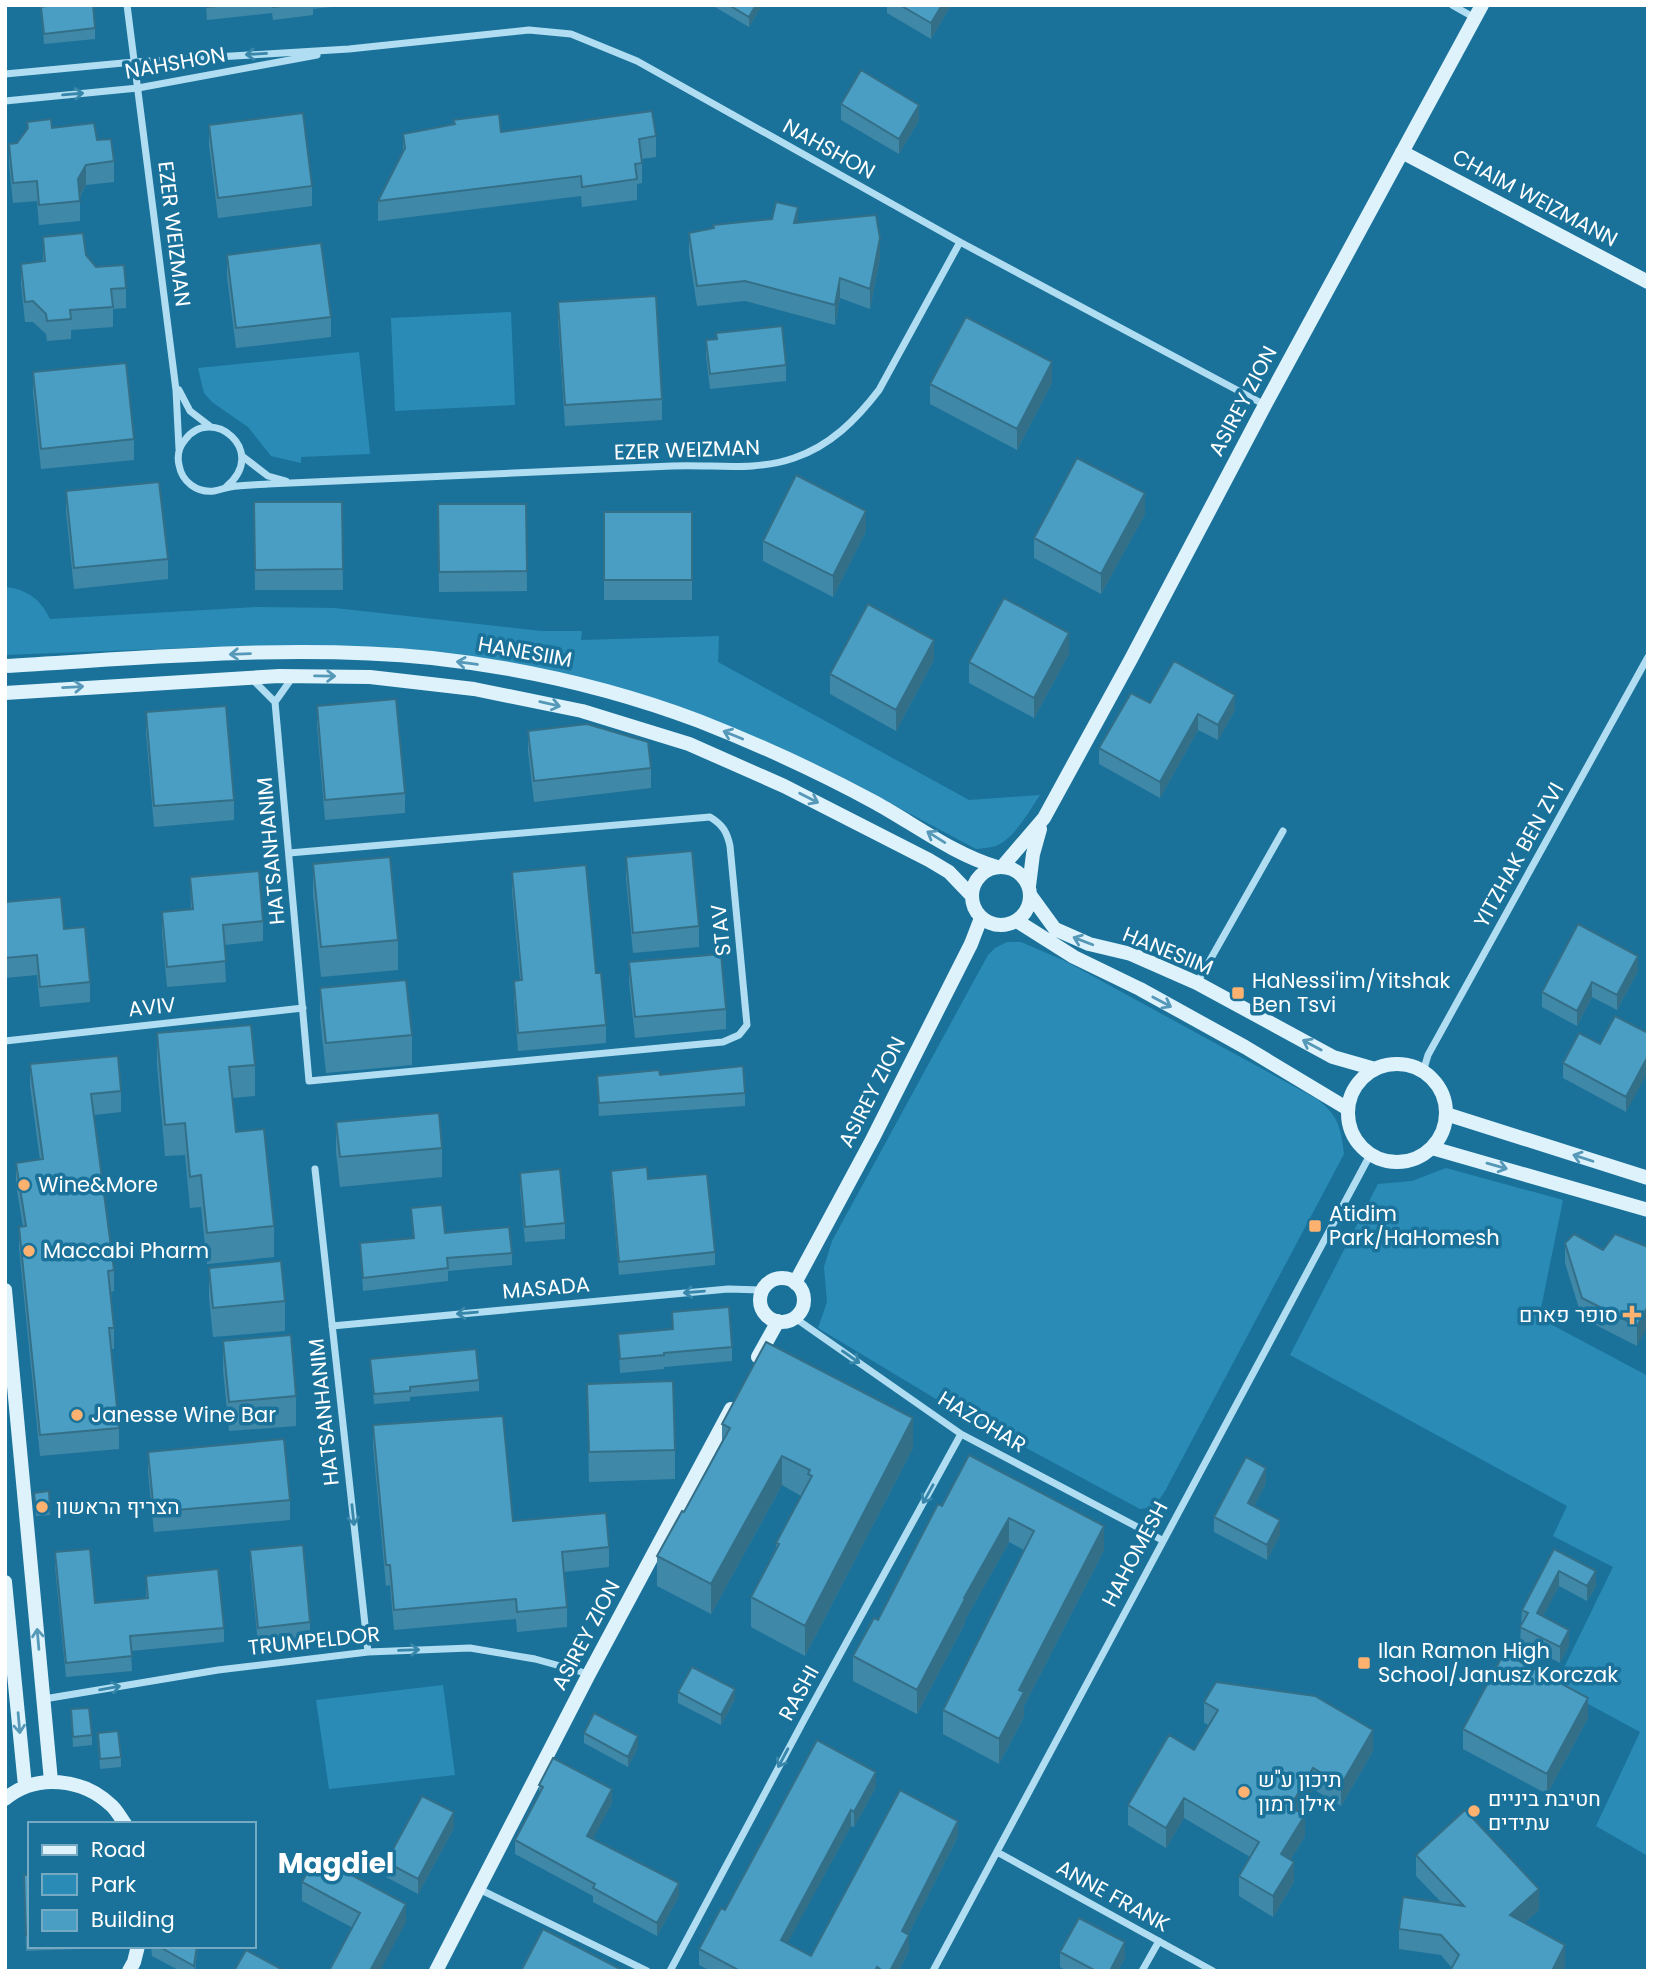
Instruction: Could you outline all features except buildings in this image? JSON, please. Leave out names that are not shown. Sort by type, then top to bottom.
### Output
[{"type":"street","name":"EZER WEIZMAN","points":[[127,5],[175,383],[179,450]]},
{"type":"street","points":[[1452,5],[1478,12]]},
{"type":"street","name":"ASIREY ZION","points":[[1030,891],[1033,854],[1044,818],[1478,12]]},
{"type":"street","name":"NAHSHON","points":[[5,74],[134,62],[349,49],[529,30],[571,34],[637,61],[960,242],[1265,405]]},
{"type":"street","name":"NAHSHON","points":[[5,101],[138,88],[349,49]]},
{"type":"street","name":"CHAIM WEIZMANN","points":[[1402,152],[1648,282]]},
{"type":"street","name":"EZER WEIZMAN","points":[[226,487],[671,466],[745,467],[770,465],[793,458],[818,449],[843,431],[866,408],[879,390],[960,242]]},
{"type":"street","name":"EZER WEIZMAN","points":[[175,383],[190,411],[211,427]]},
{"type":"street","points":[[211,427],[230,434],[237,441],[242,456],[240,471],[235,480],[226,487],[205,491],[186,481],[180,471],[179,450],[191,433],[211,427]]},
{"type":"street","name":"EZER WEIZMAN","points":[[242,456],[268,476],[301,483]]},
{"type":"street","name":"HANESIIM","points":[[5,666],[206,655],[338,654],[433,659],[540,675],[639,700],[750,741],[839,782],[962,853],[999,867]]},
{"type":"street","name":"YITZHAK BEN ZVI","points":[[1423,1072],[1428,1055],[1648,657]]},
{"type":"street","points":[[247,677],[256,681],[275,702],[294,676]]},
{"type":"street","points":[[5,692],[247,677],[370,677],[474,689],[582,711],[633,726],[727,760],[785,786],[929,860],[949,872],[971,895]]},
{"type":"street","name":"HATSANHANIM","points":[[275,702],[309,1081]]},
{"type":"street","name":"STAV","points":[[289,853],[710,817],[720,823],[727,832],[730,846],[748,1012],[747,1026],[739,1035],[723,1042],[309,1081]]},
{"type":"street","name":"ASIREY ZION","points":[[999,867],[1044,818]]},
{"type":"street","points":[[1197,983],[1283,831]]},
{"type":"street","points":[[999,867],[1018,873],[1030,891],[1029,906],[1017,921],[999,926],[981,918],[971,895],[982,874],[999,867]]},
{"type":"street","name":"HANESIIM","points":[[1030,891],[1055,929],[1089,944],[1131,954],[1197,983],[1333,1057],[1375,1069]]},
{"type":"street","name":"ASIREY ZION","points":[[795,1283],[873,1138],[971,944],[981,918]]},
{"type":"street","name":"HANESIIM","points":[[1017,921],[1074,957],[1245,1046],[1348,1109]]},
{"type":"street","name":"AVIV","points":[[5,1041],[303,1008]]},
{"type":"street","points":[[1391,1064],[1408,1066],[1423,1072],[1436,1083],[1444,1098],[1446,1114],[1444,1126],[1432,1148],[1407,1161],[1394,1162],[1370,1154],[1360,1146],[1348,1123],[1352,1093],[1362,1079],[1375,1069],[1391,1064]]},
{"type":"street","points":[[1446,1114],[1648,1178]]},
{"type":"street","points":[[1432,1148],[1648,1210]]},
{"type":"street","name":"HAHOMESH","points":[[933,1971],[1370,1154]]},
{"type":"street","name":"HATSANHANIM","points":[[315,1169],[368,1652]]},
{"type":"street","points":[[781,1278],[795,1283],[803,1296],[800,1312],[795,1318],[778,1321],[764,1313],[761,1306],[762,1290],[773,1280],[781,1278]]},
{"type":"street","name":"MASADA","points":[[332,1326],[728,1289],[762,1290]]},
{"type":"street","points":[[5,1290],[51,1781]]},
{"type":"street","name":"HAZOHAR","points":[[795,1318],[961,1434],[1162,1540]]},
{"type":"street","points":[[752,1370],[778,1321]]},
{"type":"street","name":"ASIREY ZION","points":[[436,1971],[589,1674],[738,1394]]},
{"type":"street","name":"RASHI","points":[[670,1971],[961,1434]]},
{"type":"street","points":[[5,1582],[11,1698],[25,1786]]},
{"type":"street","name":"TRUMPELDOR","points":[[43,1699],[218,1670],[368,1652],[470,1648],[535,1659],[589,1674]]},
{"type":"street","points":[[5,1799],[25,1786],[51,1781],[84,1786],[112,1806],[124,1822]]},
{"type":"street","name":"ANNE FRANK","points":[[997,1852],[1213,1971]]},
{"type":"street","points":[[479,1889],[647,1971]]},
{"type":"street","points":[[1142,1971],[1159,1941]]},
{"type":"street","points":[[135,1968],[138,1948]]},
{"type":"green space","points":[[511,312],[515,405],[395,411],[391,318]]},
{"type":"green space","points":[[359,352],[370,454],[301,457],[301,463],[271,456],[248,427],[212,402],[204,393],[198,368]]},
{"type":"green space","points":[[5,578],[7,587],[33,597],[50,619],[257,607],[335,608],[541,631],[582,631],[581,640],[719,636],[718,662],[969,800],[1040,795],[1022,823],[1005,841],[993,847],[976,849],[838,775],[770,743],[510,664],[414,649],[346,647],[236,646],[5,655]]},
{"type":"green space","points":[[1007,942],[1021,942],[1065,961],[1317,1099],[1330,1111],[1340,1129],[1344,1154],[1165,1491],[1154,1507],[1140,1509],[946,1405],[818,1328],[827,1302],[824,1267],[832,1241],[988,955]]},
{"type":"green space","points":[[1446,1168],[1563,1200],[1539,1318],[1648,1376],[1648,1856],[1596,1826],[1640,1732],[1555,1686],[1613,1567],[1553,1536],[1567,1506],[1290,1355],[1378,1184],[1412,1181]]},
{"type":"green space","points":[[443,1685],[455,1775],[329,1789],[316,1700]]},
{"type":"place","name":"HaNessi'im/Yitshak Ben Tsvi","points":[[1238,993]]},
{"type":"place","name":"Wine&More","points":[[24,1185]]},
{"type":"place","name":"Atidim Park/HaHomesh","points":[[1315,1226]]},
{"type":"place","name":"Maccabi Pharm","points":[[29,1251]]},
{"type":"place","name":"סופר פארם","points":[[1632,1315]]},
{"type":"place","name":"Janesse Wine Bar","points":[[77,1415]]},
{"type":"place","name":"הצריף הראשון","points":[[42,1507]]},
{"type":"place","name":"Ilan Ramon High School/Janusz Korczak","points":[[1364,1663]]},
{"type":"place","name":"תיכון ע\"ש אילן רמון","points":[[1244,1792]]},
{"type":"place","name":"חטיבת ביניים עתידים","points":[[1474,1811]]},
{"type":"district","name":"Magdiel","points":[[336,1863]]}]
